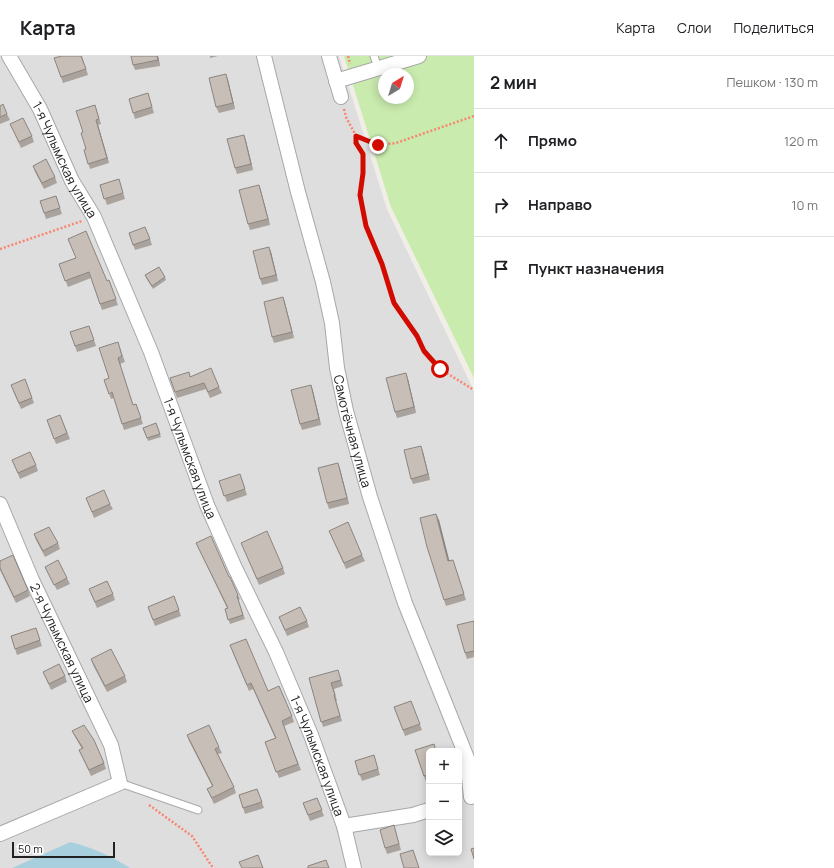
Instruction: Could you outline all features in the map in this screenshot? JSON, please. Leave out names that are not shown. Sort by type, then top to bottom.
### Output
[{"type":"street","name":"1-я Чулымская улица","points":[[9,56],[40,109],[72,181],[94,216],[151,352],[207,505],[278,659],[311,735],[344,826],[354,868]]},
{"type":"street","name":"Самотёчная улица","points":[[264,56],[298,192],[323,282],[332,323],[337,368],[346,411],[370,497],[405,603],[467,758],[468,799]]},
{"type":"street","points":[[329,56],[341,97]]},
{"type":"street","points":[[336,81],[376,62],[419,56]]},
{"type":"street","name":"2-я Чулымская улица","points":[[0,504],[32,580],[111,745],[120,783]]},
{"type":"street","points":[[0,834],[120,783]]},
{"type":"street","points":[[344,826],[413,815],[426,811]]},
{"type":"lane","points":[[120,783],[198,810]]},
{"type":"path","points":[[341,97],[346,116],[356,136],[356,143],[363,154],[363,173],[360,195],[366,226],[382,264],[394,303],[417,336],[424,351],[440,369],[474,390]]},
{"type":"path","points":[[356,136],[378,145],[396,143],[474,116]]},
{"type":"path","points":[[0,249],[94,216]]},
{"type":"path","points":[[145,802],[192,836],[213,868]]},
{"type":"shaded area","points":[[0,56],[339,56],[387,209],[474,391],[474,868],[129,868],[70,842],[12,868],[0,868]]},
{"type":"green space","points":[[344,56],[474,56],[474,378],[391,207]]},
{"type":"water","points":[[70,842],[101,852],[130,868],[12,868]]},
{"type":"building","points":[[62,56],[81,56],[86,69],[61,77],[54,58]]},
{"type":"building","points":[[131,56],[157,56],[158,60],[133,65]]},
{"type":"building","points":[[226,74],[233,103],[216,107],[209,78]]},
{"type":"building","points":[[148,93],[152,107],[133,113],[129,99]]},
{"type":"building","points":[[3,104],[7,114],[0,117],[0,106]]},
{"type":"building","points":[[95,105],[99,119],[96,120],[107,158],[88,164],[84,150],[86,149],[81,133],[83,132],[76,111]]},
{"type":"building","points":[[23,118],[32,136],[19,142],[10,124]]},
{"type":"building","points":[[244,135],[251,164],[235,168],[227,139]]},
{"type":"building","points":[[46,159],[55,177],[42,183],[33,166]]},
{"type":"building","points":[[119,179],[123,193],[104,199],[100,185]]},
{"type":"building","points":[[259,185],[268,219],[248,224],[239,190]]},
{"type":"building","points":[[56,196],[60,208],[44,213],[40,201]]},
{"type":"building","points":[[145,227],[150,239],[133,245],[129,233]]},
{"type":"building","points":[[86,231],[107,281],[109,280],[116,299],[100,304],[89,272],[65,281],[59,264],[76,258],[68,239]]},
{"type":"building","points":[[269,247],[276,275],[260,279],[253,251]]},
{"type":"building","points":[[159,267],[165,277],[152,286],[145,275]]},
{"type":"building","points":[[283,297],[292,332],[272,337],[264,302]]},
{"type":"building","points":[[89,326],[94,340],[75,346],[70,332]]},
{"type":"building","points":[[118,342],[122,356],[118,358],[133,405],[136,404],[141,418],[122,424],[112,392],[109,394],[104,380],[109,378],[99,348]]},
{"type":"building","points":[[211,368],[219,387],[208,392],[204,383],[175,392],[170,378],[189,372],[190,377]]},
{"type":"building","points":[[406,373],[414,407],[395,412],[386,378]]},
{"type":"building","points":[[25,379],[32,398],[19,403],[11,385]]},
{"type":"building","points":[[311,385],[319,419],[300,424],[291,390]]},
{"type":"building","points":[[60,415],[67,433],[54,439],[47,420]]},
{"type":"building","points":[[156,423],[160,434],[147,438],[143,428]]},
{"type":"building","points":[[421,446],[428,474],[411,479],[404,450]]},
{"type":"building","points":[[30,452],[36,465],[18,473],[12,460]]},
{"type":"building","points":[[338,463],[347,498],[327,503],[318,468]]},
{"type":"building","points":[[240,474],[245,489],[224,496],[219,481]]},
{"type":"building","points":[[104,490],[110,504],[92,512],[86,498]]},
{"type":"building","points":[[436,514],[448,561],[453,560],[464,594],[444,600],[427,547],[420,518]]},
{"type":"building","points":[[348,522],[362,555],[344,563],[329,531]]},
{"type":"building","points":[[49,527],[58,543],[43,551],[34,534]]},
{"type":"building","points":[[267,531],[283,568],[257,579],[241,543]]},
{"type":"building","points":[[211,536],[238,595],[237,596],[243,615],[228,620],[225,609],[228,608],[196,543]]},
{"type":"building","points":[[13,555],[28,590],[14,597],[0,568],[0,561]]},
{"type":"building","points":[[58,560],[67,578],[54,585],[45,567]]},
{"type":"building","points":[[107,581],[113,594],[95,602],[89,589]]},
{"type":"building","points":[[174,596],[179,610],[153,620],[148,607]]},
{"type":"building","points":[[300,607],[307,621],[285,630],[279,617]]},
{"type":"building","points":[[474,621],[474,651],[465,653],[457,625]]},
{"type":"building","points":[[36,628],[40,640],[15,649],[11,636]]},
{"type":"building","points":[[246,639],[268,691],[279,686],[292,716],[282,721],[298,764],[276,772],[265,742],[276,738],[251,683],[247,685],[230,645]]},
{"type":"building","points":[[111,649],[125,676],[105,686],[91,659]]},
{"type":"building","points":[[59,664],[65,676],[49,684],[43,672]]},
{"type":"building","points":[[338,670],[341,680],[331,683],[340,716],[321,722],[309,678]]},
{"type":"building","points":[[411,701],[420,724],[403,730],[394,707]]},
{"type":"building","points":[[84,725],[94,740],[104,763],[89,770],[79,750],[83,748],[72,731]]},
{"type":"building","points":[[209,725],[219,747],[215,749],[234,787],[212,798],[207,789],[213,786],[187,735]]},
{"type":"building","points":[[434,744],[435,748],[426,748],[426,775],[424,776],[415,750]]},
{"type":"building","points":[[374,755],[378,769],[359,775],[355,761]]},
{"type":"building","points":[[257,789],[262,802],[243,808],[239,795]]},
{"type":"building","points":[[317,798],[322,810],[308,815],[303,803]]},
{"type":"building","points":[[394,825],[399,844],[385,848],[380,830]]},
{"type":"building","points":[[474,848],[474,859],[471,849]]},
{"type":"building","points":[[413,850],[419,868],[404,868],[400,854]]},
{"type":"building","points":[[258,855],[263,868],[242,868],[239,862]]},
{"type":"building","points":[[326,860],[329,868],[308,868],[308,866]]},
{"type":"route","points":[[378,145],[356,136],[356,143],[363,154],[363,173],[360,195],[366,226],[382,264],[394,303],[417,336],[424,351],[440,369]]}]
